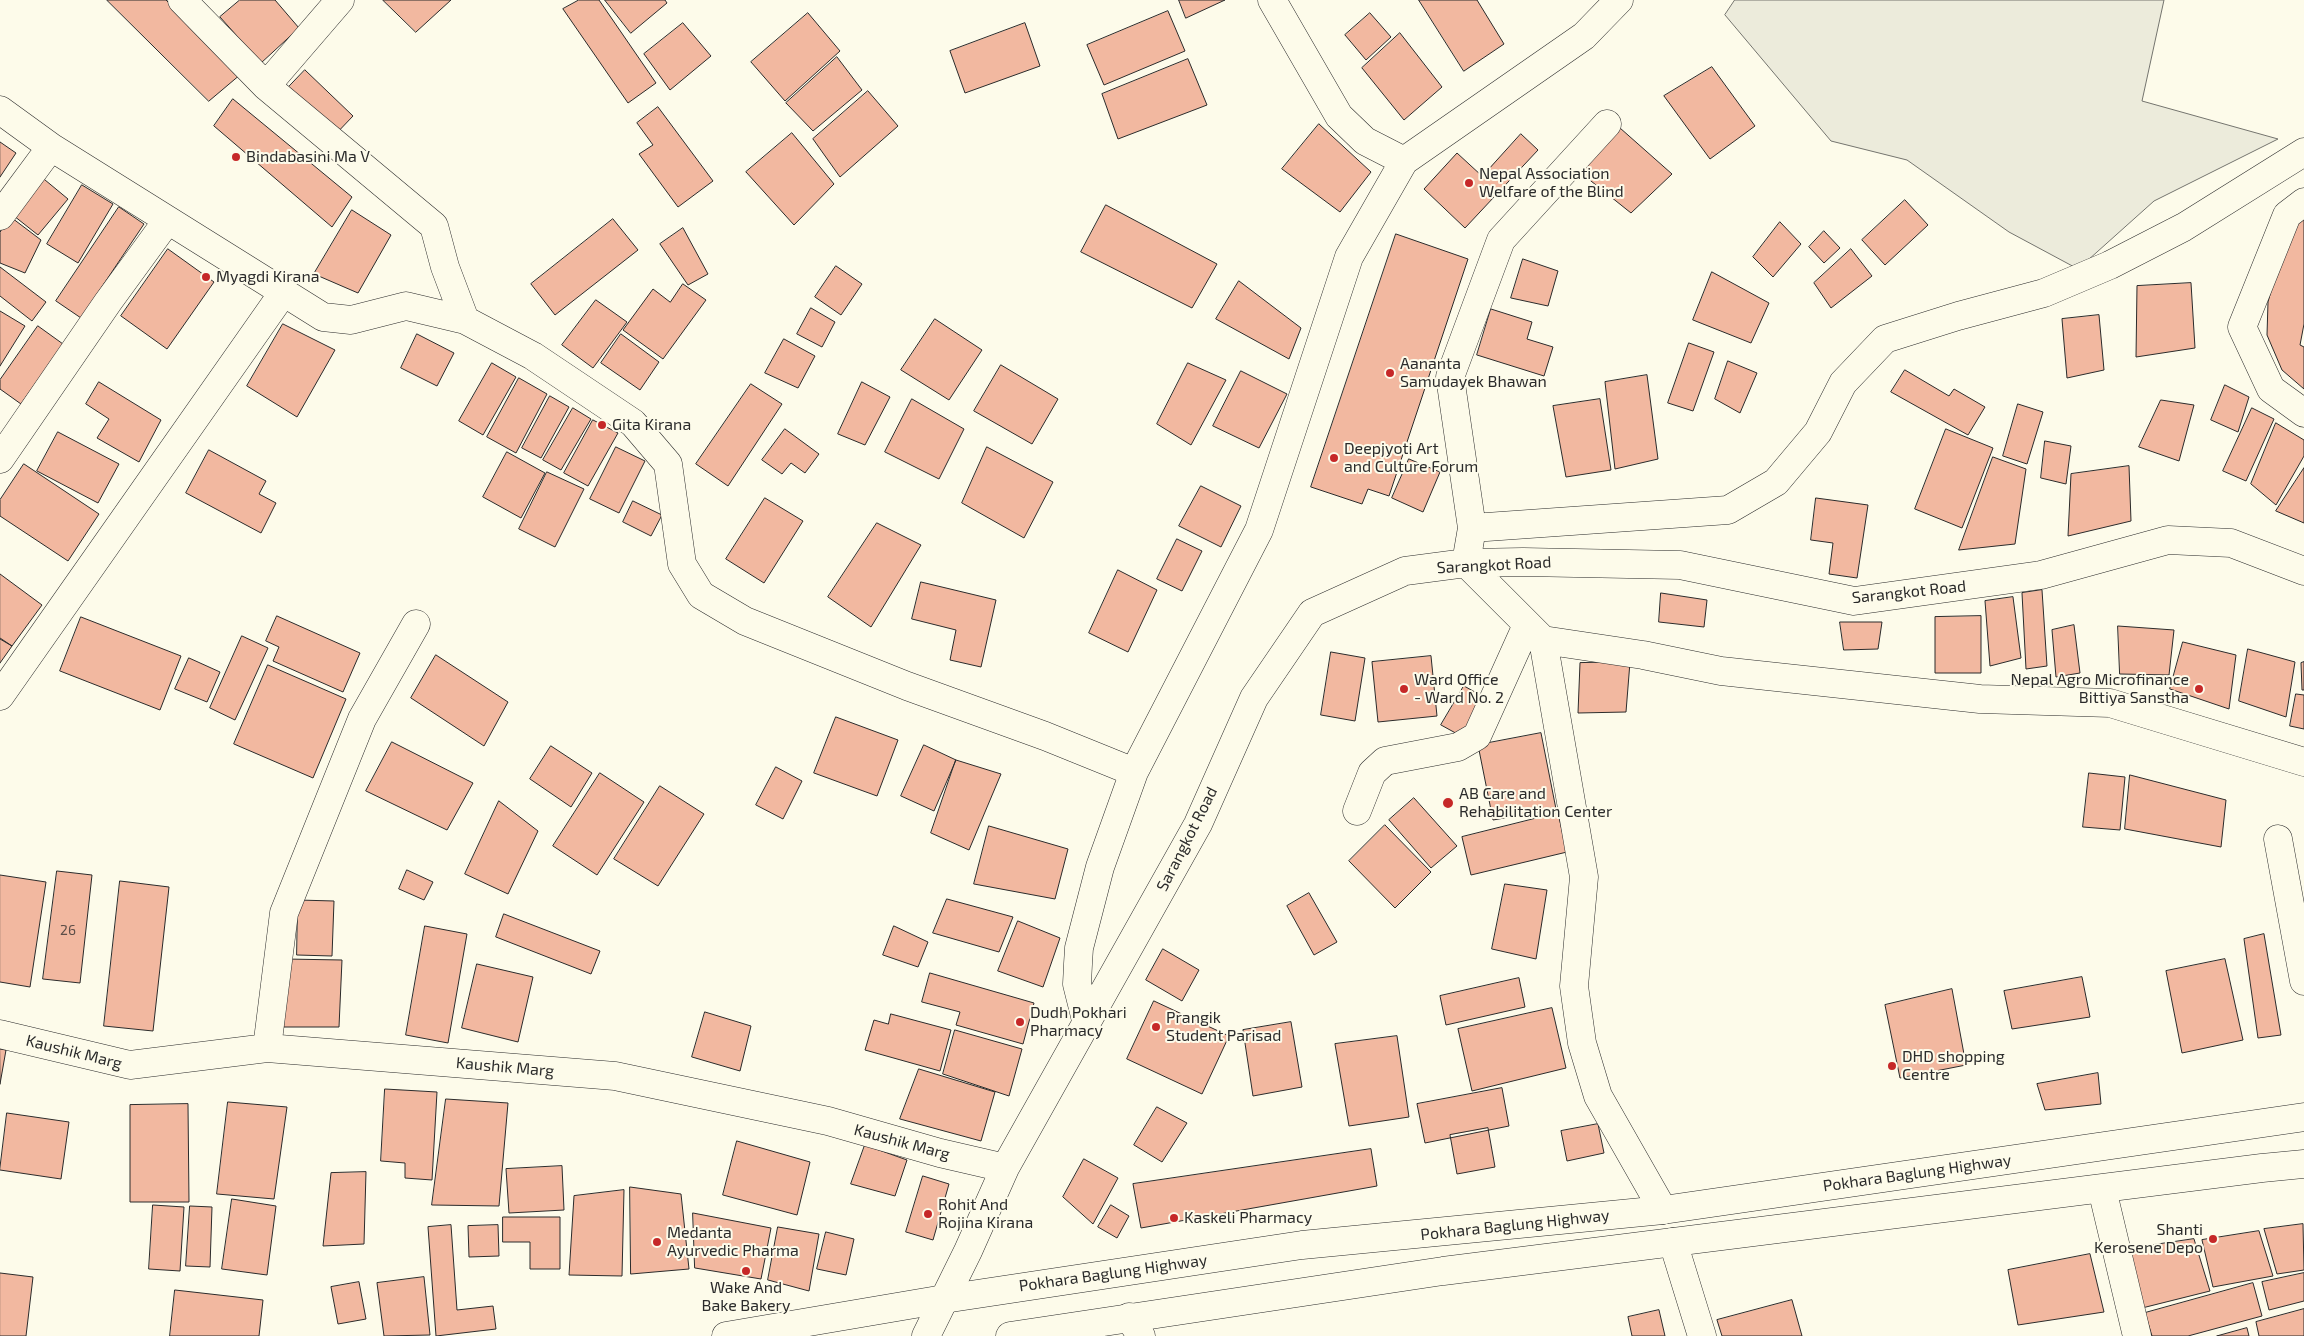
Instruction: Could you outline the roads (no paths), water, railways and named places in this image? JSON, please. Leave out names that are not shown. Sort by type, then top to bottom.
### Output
[{"type":"main road","points":[[182,0],[266,86],[434,226],[445,267],[466,320]]},
{"type":"main road","points":[[266,86],[340,0]]},
{"type":"main road","points":[[1272,0],[1339,116],[1365,141],[1404,161]]},
{"type":"main road","points":[[1087,1024],[1077,984],[1079,948],[1100,866],[1134,772],[1259,530],[1349,257],[1404,161],[1584,36],[1618,0]]},
{"type":"main road","points":[[0,110],[51,147],[323,317],[351,320],[406,306],[466,320],[533,356],[633,422],[668,464],[682,564],[701,595],[745,621],[907,686],[1045,736],[1134,772]]},
{"type":"main road","points":[[1607,124],[1501,240],[1450,377],[1472,528],[1466,563],[1535,632],[1730,672],[1980,699],[2110,704],[2304,762]]},
{"type":"main road","points":[[0,216],[51,147]]},
{"type":"main road","points":[[1472,528],[1728,510],[1776,482],[1818,432],[1843,383],[1885,339],[1958,316],[2044,293],[2110,265],[2184,226],[2304,152]]},
{"type":"main road","points":[[2304,202],[2287,215],[2242,327],[2271,389],[2304,413]]},
{"type":"main road","points":[[0,459],[108,302],[168,221]]},
{"type":"main road","points":[[0,696],[283,292]]},
{"type":"main road","name":"Sarangkot Road","points":[[926,1336],[968,1251],[1005,1168],[1198,824],[1254,698],[1312,614],[1405,571],[1466,563],[1523,562],[1680,565],[1854,601],[2041,575],[2168,540],[2231,543],[2304,571]]},
{"type":"main road","points":[[267,1048],[284,913],[362,718],[416,624]]},
{"type":"main road","points":[[1357,811],[1372,773],[1385,761],[1458,747],[1477,736],[1535,632]]},
{"type":"main road","points":[[1535,632],[1584,877],[1574,986],[1582,1043],[1598,1096],[1664,1210]]},
{"type":"main road","points":[[2278,840],[2304,981]]},
{"type":"main road","name":"Kaushik Marg","points":[[0,1034],[130,1066],[267,1048],[615,1076],[828,1121],[940,1153],[1005,1168]]},
{"type":"main road","name":"Pokhara Baglung Highway","points":[[726,1336],[944,1299],[1302,1245],[1664,1210],[2304,1117]]},
{"type":"main road","points":[[1010,1336],[1135,1326],[1443,1271],[2304,1164]]},
{"type":"main road","points":[[2102,1189],[2138,1336]]},
{"type":"main road","points":[[1673,1242],[1702,1336]]},
{"type":"place","name":"Bindabasini Ma V","points":[[236,157]]},
{"type":"place","name":"Nepal Association Welfare of the Blind","points":[[1469,183]]},
{"type":"place","name":"Myagdi Kirana","points":[[206,277]]},
{"type":"place","name":"Aananta Samudayek Bhawan","points":[[1390,373]]},
{"type":"place","name":"Gita Kirana","points":[[602,425]]},
{"type":"place","name":"Deepjyoti Art and Culture Forum","points":[[1334,458]]},
{"type":"place","name":"Ward Office - Ward No. 2","points":[[1404,689]]},
{"type":"place","name":"Nepal Agro Microfinance Bittiya Sanstha","points":[[2199,689]]},
{"type":"place","name":"AB Care and Rehabilitation Center","points":[[1448,803]]},
{"type":"place","name":"Dudh Pokhari Pharmacy","points":[[1020,1022]]},
{"type":"place","name":"Prangik Student Parisad","points":[[1156,1027]]},
{"type":"place","name":"DHD shopping Centre","points":[[1892,1066]]},
{"type":"place","name":"Rohit And Rojina Kirana","points":[[928,1214]]},
{"type":"place","name":"Kaskeli Pharmacy","points":[[1174,1218]]},
{"type":"place","name":"Shanti Kerosene Depo","points":[[2213,1239]]},
{"type":"place","name":"Medanta Ayurvedic Pharma","points":[[657,1242]]},
{"type":"place","name":"Wake And Bake Bakery","points":[[746,1271]]}]
